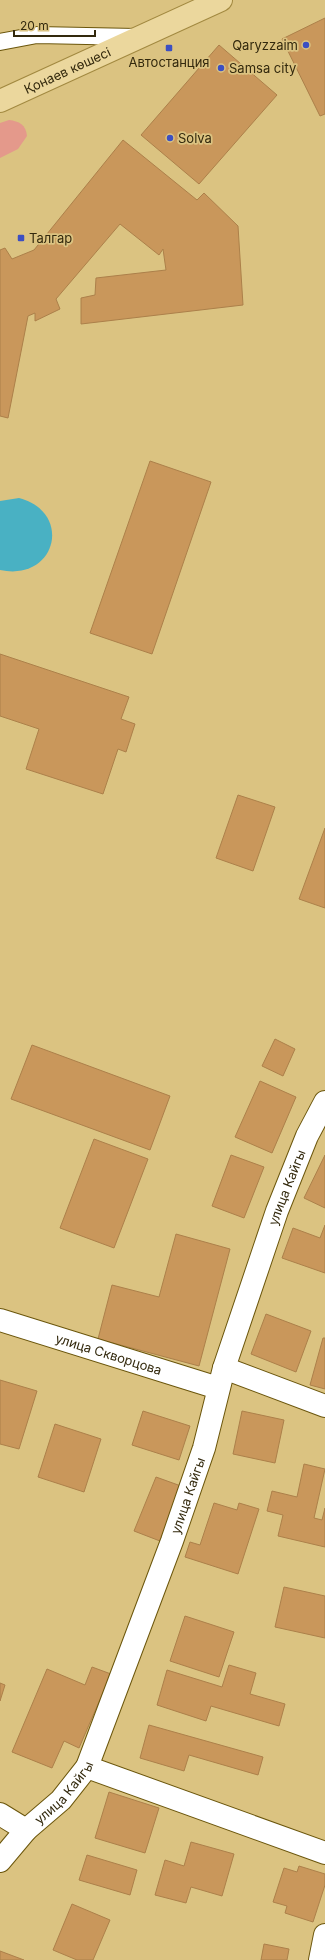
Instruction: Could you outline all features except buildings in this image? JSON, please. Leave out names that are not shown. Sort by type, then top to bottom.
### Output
[{"type":"main road","name":"Қонаев көшесі","points":[[0,101],[221,0]]},
{"type":"street","name":"улица Кайгы","points":[[0,1861],[26,1830],[61,1800],[87,1767],[172,1541],[204,1448],[221,1378],[277,1212],[307,1136],[325,1102]]},
{"type":"street","name":"улица Скворцова","points":[[0,1320],[325,1406]]},
{"type":"street","points":[[87,1767],[325,1853]]},
{"type":"street","points":[[0,1814],[26,1830]]},
{"type":"street","points":[[320,1960],[325,1935]]},
{"type":"lane","points":[[0,42],[37,35],[140,37]]},
{"type":"shaded area","points":[[9,120],[16,121],[24,126],[27,136],[18,149],[0,158],[0,123]]},
{"type":"water","points":[[19,498],[36,506],[47,517],[52,530],[51,544],[45,556],[35,566],[19,571],[0,570],[0,501]]},
{"type":"place","name":"Qaryzzaim","points":[[306,45]]},
{"type":"place","name":"Автостанция","points":[[169,48]]},
{"type":"place","name":"Samsa city","points":[[221,68]]},
{"type":"place","name":"Solva","points":[[170,138]]},
{"type":"place","name":"Талгар","points":[[21,238]]}]
